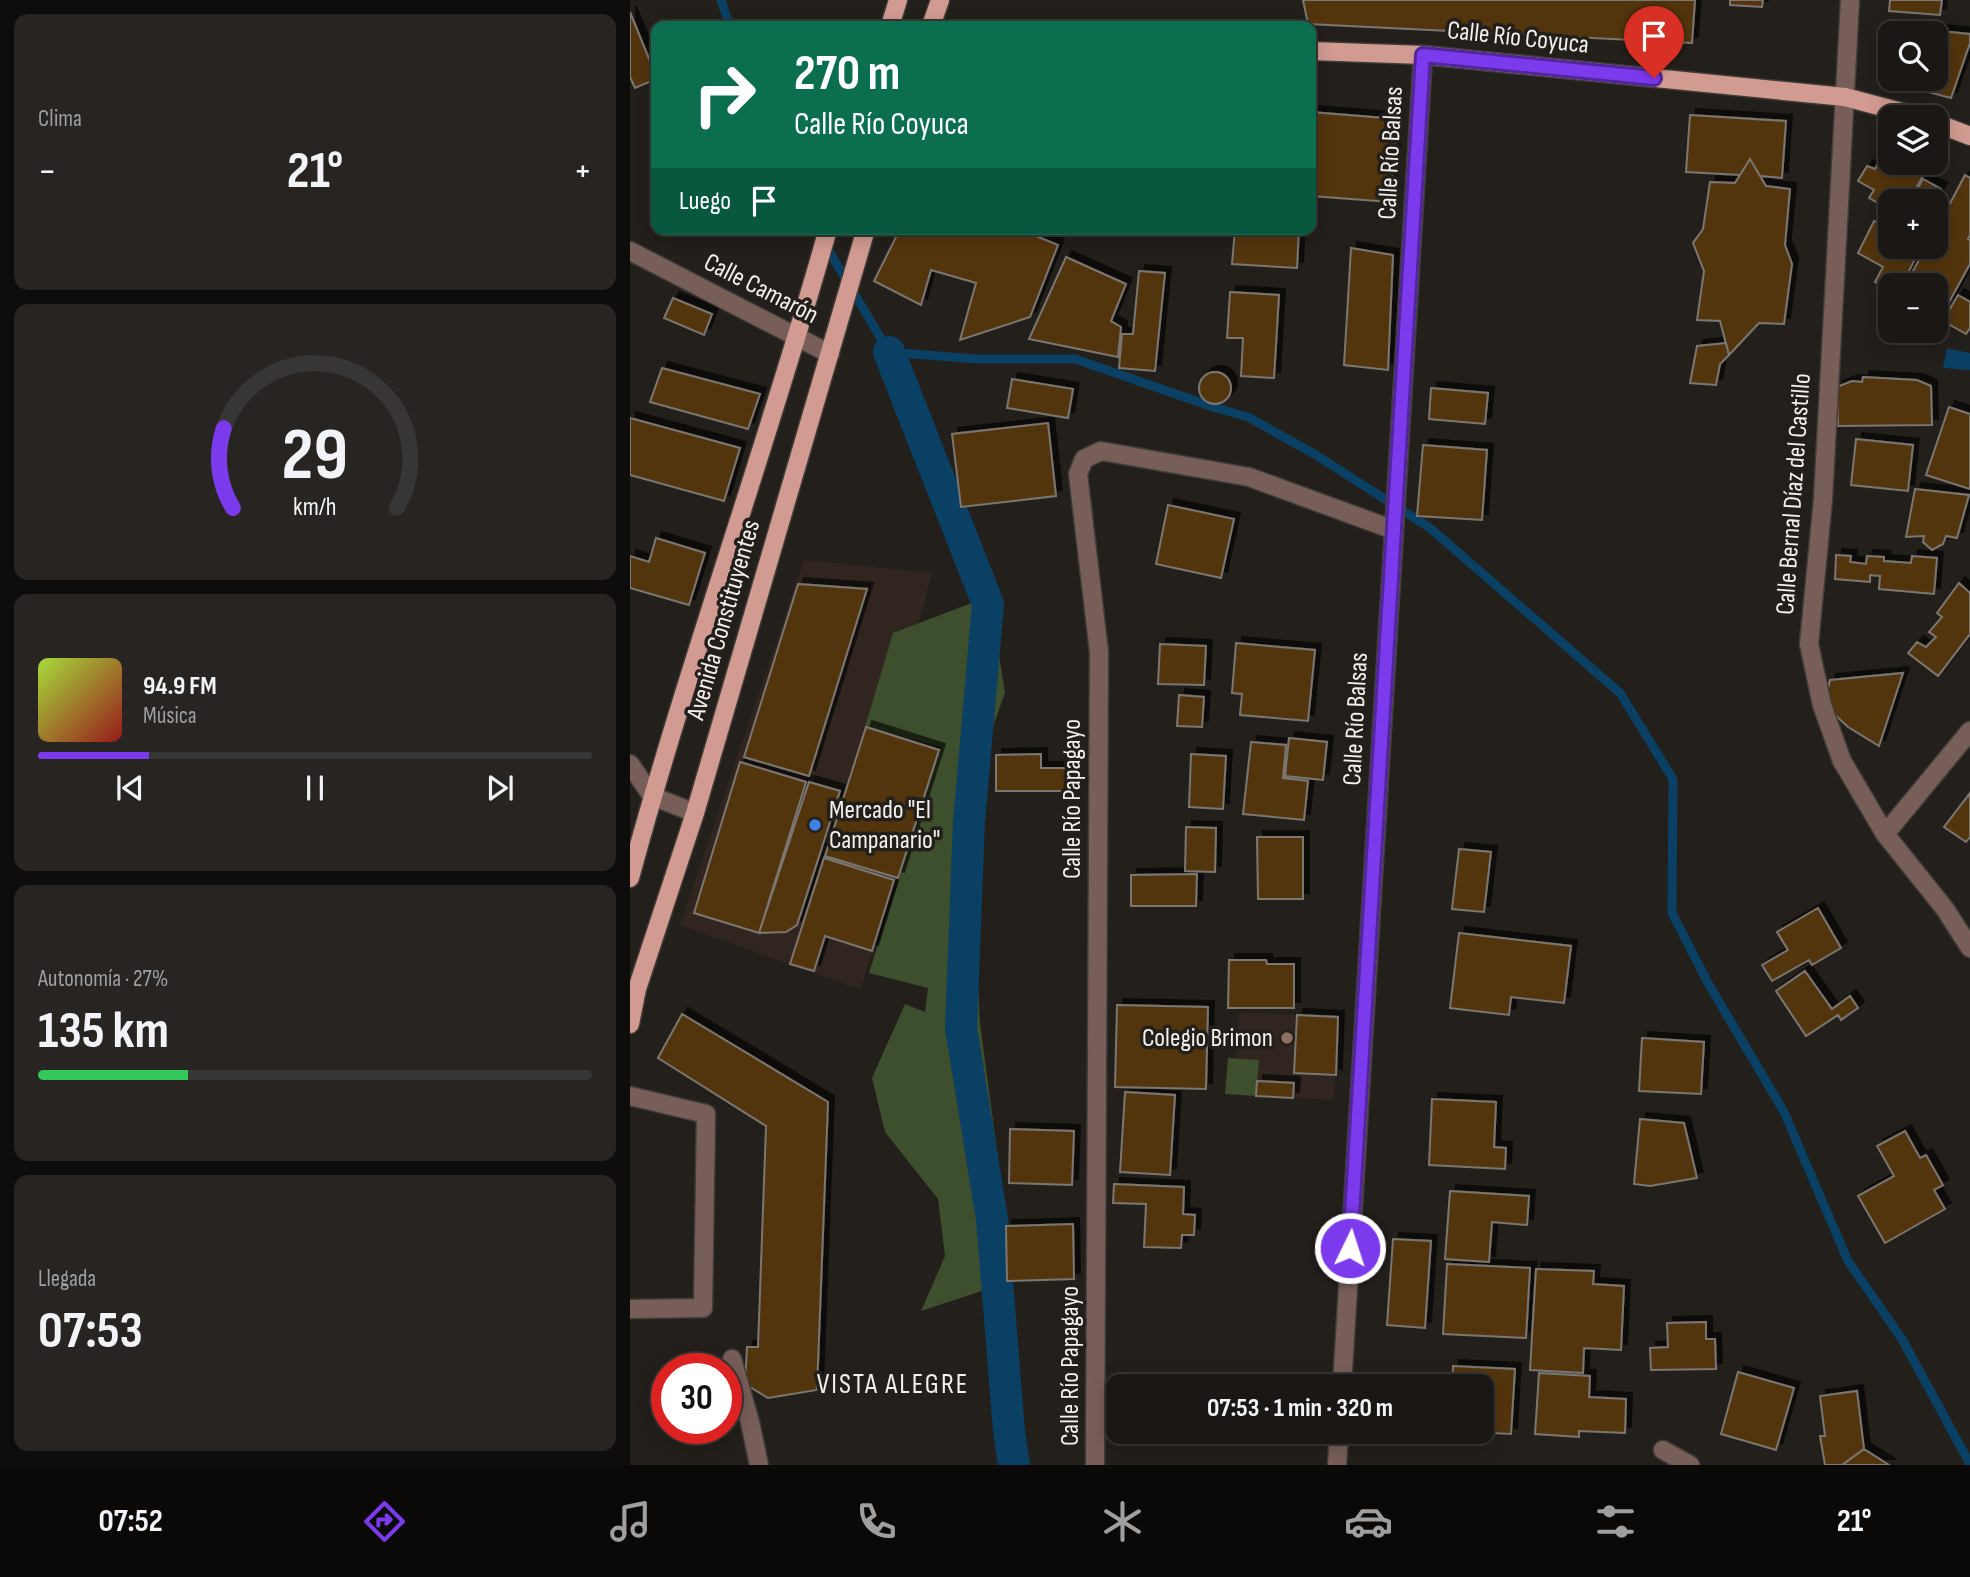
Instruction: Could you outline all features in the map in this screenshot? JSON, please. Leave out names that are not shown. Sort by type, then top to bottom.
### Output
[{"type":"main road","points":[[892,21],[898,0]]},
{"type":"main road","points":[[934,21],[940,0]]},
{"type":"main road","name":"Calle Río Coyuca","points":[[1316,51],[1423,55],[1845,97],[1878,106]]},
{"type":"main road","points":[[1948,128],[1970,136]]},
{"type":"main road","name":"Avenida Constituyentes","points":[[630,878],[652,796],[797,338],[826,235]]},
{"type":"main road","name":"Avenida Constituyentes","points":[[630,1024],[637,989],[695,813],[864,235]]},
{"type":"street","name":"Calle Bernal Díaz del Castillo","points":[[1850,0],[1824,499],[1809,644],[1822,705],[1842,761],[1885,834],[1945,909],[1970,948]]},
{"type":"street","name":"Calle Río Balsas","points":[[1343,1374],[1423,55]]},
{"type":"street","name":"Calle Camarón","points":[[630,251],[830,354]]},
{"type":"street","name":"Calle Río Papagayo","points":[[1096,1465],[1099,652],[1078,474],[1084,459],[1101,451],[1249,477],[1394,530]]},
{"type":"street","points":[[1885,834],[1970,731]]},
{"type":"street","points":[[630,764],[652,796],[695,813]]},
{"type":"street","points":[[630,1096],[706,1114],[703,1308],[630,1309]]},
{"type":"street","points":[[742,1394],[759,1465]]},
{"type":"street","points":[[1337,1465],[1338,1444]]},
{"type":"street","points":[[1663,1450],[1690,1465]]},
{"type":"shaded area","name":"Mercado \"El Campanario\"","points":[[804,560],[932,573],[897,707],[951,725],[872,951],[861,990],[680,925]]},
{"type":"shaded area","name":"Colegio Brimon","points":[[1239,1012],[1338,1017],[1334,1100],[1225,1094],[1228,1058],[1236,1058]]},
{"type":"green space","points":[[990,596],[1005,693],[987,743],[972,864],[980,1023],[1004,1203],[991,1288],[921,1311],[945,1256],[938,1199],[885,1132],[872,1078],[905,1004],[925,1012],[928,988],[869,973],[941,747],[865,727],[893,633]]},
{"type":"green space","points":[[1228,1058],[1259,1060],[1256,1096],[1225,1094]]},
{"type":"water","points":[[1947,348],[1970,353],[1970,370],[1943,368]]},
{"type":"building","points":[[1303,0],[1695,0],[1692,43],[1316,24],[1316,21],[1307,21]]},
{"type":"building","points":[[1730,0],[1763,0],[1762,7],[1730,5]]},
{"type":"building","points":[[1890,0],[1942,0],[1940,15],[1889,11]]},
{"type":"building","points":[[630,12],[651,64],[651,81],[635,88],[630,77]]},
{"type":"building","points":[[1948,32],[1970,34],[1970,43],[1951,98],[1925,91],[1948,91]]},
{"type":"building","points":[[1316,112],[1397,119],[1390,202],[1316,196]]},
{"type":"building","points":[[1690,115],[1786,121],[1782,178],[1760,176],[1750,159],[1740,175],[1686,172]]},
{"type":"building","points":[[1750,159],[1766,186],[1790,189],[1785,245],[1792,264],[1784,324],[1759,323],[1729,355],[1720,321],[1697,320],[1704,271],[1693,243],[1703,229],[1710,182],[1735,183]]},
{"type":"building","points":[[1878,164],[1878,175],[1923,175],[1916,189],[1878,189],[1878,203],[1869,198],[1874,190],[1858,181],[1867,166],[1875,169]]},
{"type":"building","points":[[1965,175],[1970,178],[1970,264],[1948,304],[1948,273],[1912,273],[1919,259],[1948,259],[1948,207]]},
{"type":"building","points":[[1923,179],[1941,189],[1918,189]]},
{"type":"building","points":[[1874,221],[1878,223],[1878,259],[1915,259],[1908,273],[1880,273],[1883,267],[1858,253]]},
{"type":"building","points":[[897,235],[1034,235],[1058,245],[1030,317],[960,340],[976,283],[931,270],[921,305],[874,281]]},
{"type":"building","points":[[1234,235],[1299,235],[1297,268],[1232,264]]},
{"type":"building","points":[[1351,248],[1393,255],[1388,370],[1344,365]]},
{"type":"building","points":[[1066,257],[1126,284],[1111,321],[1121,327],[1118,357],[1029,339]]},
{"type":"building","points":[[1139,271],[1165,273],[1155,371],[1119,368],[1122,334],[1133,334]]},
{"type":"building","points":[[1230,292],[1279,295],[1274,378],[1241,376],[1243,338],[1227,338]]},
{"type":"building","points":[[1958,295],[1970,302],[1970,328],[1966,334],[1948,324],[1948,312]]},
{"type":"building","points":[[673,298],[712,314],[704,335],[664,318]]},
{"type":"building","points":[[1726,343],[1729,355],[1720,364],[1716,385],[1690,383],[1697,346]]},
{"type":"building","points":[[662,368],[760,394],[748,429],[650,402]]},
{"type":"building","points":[[1215,372],[1226,377],[1231,388],[1226,399],[1215,404],[1204,399],[1199,388],[1204,377]]},
{"type":"building","points":[[1863,377],[1917,380],[1931,386],[1932,425],[1838,426],[1837,387],[1852,381],[1862,382]]},
{"type":"building","points":[[1012,379],[1073,389],[1068,418],[1007,408]]},
{"type":"building","points":[[1431,388],[1488,393],[1485,424],[1429,419]]},
{"type":"building","points":[[1949,407],[1970,414],[1970,489],[1926,475]]},
{"type":"building","points":[[630,418],[740,448],[724,501],[630,475]]},
{"type":"building","points":[[1048,423],[1056,496],[961,507],[952,434]]},
{"type":"building","points":[[1856,439],[1913,445],[1908,491],[1851,485]]},
{"type":"building","points":[[1423,445],[1487,450],[1482,520],[1417,516]]},
{"type":"building","points":[[1915,489],[1969,495],[1957,538],[1946,536],[1943,544],[1932,550],[1923,542],[1924,536],[1906,537]]},
{"type":"building","points":[[1168,505],[1234,519],[1221,578],[1156,564]]},
{"type":"building","points":[[656,538],[705,553],[689,605],[630,588],[630,556],[649,562]]},
{"type":"building","points":[[1836,555],[1851,556],[1850,562],[1866,564],[1867,556],[1884,557],[1884,561],[1911,563],[1912,556],[1937,558],[1934,594],[1879,589],[1880,576],[1870,575],[1870,582],[1835,579]]},
{"type":"building","points":[[1959,583],[1970,593],[1970,634],[1938,676],[1908,653],[1917,642],[1926,647],[1936,637],[1929,632],[1942,617],[1937,613]]},
{"type":"building","points":[[798,584],[867,589],[809,776],[744,757]]},
{"type":"building","points":[[1236,643],[1315,650],[1308,721],[1240,715],[1242,694],[1232,693]]},
{"type":"building","points":[[1160,644],[1206,646],[1204,685],[1158,684]]},
{"type":"building","points":[[1903,673],[1879,746],[1848,727],[1834,714],[1826,697],[1830,680]]},
{"type":"building","points":[[1179,695],[1204,697],[1202,727],[1177,726]]},
{"type":"building","points":[[866,727],[939,750],[898,878],[825,856]]},
{"type":"building","points":[[1289,738],[1327,742],[1323,780],[1285,776]]},
{"type":"building","points":[[1251,742],[1286,745],[1283,778],[1308,781],[1304,820],[1243,814]]},
{"type":"building","points":[[1041,754],[1041,768],[1071,768],[1071,791],[996,791],[996,755]]},
{"type":"building","points":[[1191,754],[1226,756],[1223,809],[1189,807]]},
{"type":"building","points":[[740,762],[806,782],[759,933],[694,913]]},
{"type":"building","points":[[809,782],[840,791],[797,925],[786,932],[759,933]]},
{"type":"building","points":[[1970,793],[1970,837],[1966,842],[1944,827]]},
{"type":"building","points":[[1186,827],[1216,828],[1215,872],[1185,871]]},
{"type":"building","points":[[1257,837],[1303,837],[1303,899],[1258,899]]},
{"type":"building","points":[[1459,849],[1491,852],[1484,912],[1452,909]]},
{"type":"building","points":[[824,858],[894,880],[872,951],[825,936],[814,971],[790,964]]},
{"type":"building","points":[[1197,874],[1196,906],[1131,906],[1131,875]]},
{"type":"building","points":[[1818,908],[1841,948],[1812,965],[1809,960],[1772,981],[1762,965],[1788,950],[1777,932]]},
{"type":"building","points":[[1459,933],[1571,946],[1564,1003],[1511,997],[1509,1015],[1450,1008]]},
{"type":"building","points":[[1229,960],[1266,960],[1267,964],[1294,964],[1294,1008],[1228,1008]]},
{"type":"building","points":[[1805,971],[1832,1009],[1850,996],[1858,1008],[1841,1020],[1838,1015],[1806,1036],[1776,991]]},
{"type":"building","points":[[1117,1005],[1208,1007],[1206,1089],[1115,1087]]},
{"type":"building","points":[[682,1014],[828,1102],[817,1390],[768,1398],[745,1384],[747,1347],[758,1347],[766,1126],[658,1058]]},
{"type":"building","points":[[1297,1015],[1338,1017],[1336,1075],[1294,1073]]},
{"type":"building","points":[[1642,1038],[1704,1042],[1701,1094],[1639,1091]]},
{"type":"building","points":[[1257,1081],[1294,1083],[1293,1098],[1256,1096]]},
{"type":"building","points":[[1125,1092],[1175,1095],[1170,1175],[1120,1172]]},
{"type":"building","points":[[1432,1099],[1496,1102],[1494,1147],[1506,1148],[1505,1169],[1429,1165]]},
{"type":"building","points":[[1640,1119],[1684,1123],[1697,1178],[1650,1186],[1634,1184]]},
{"type":"building","points":[[1010,1129],[1074,1131],[1072,1185],[1009,1183]]},
{"type":"building","points":[[1905,1131],[1920,1158],[1926,1155],[1943,1185],[1934,1190],[1945,1209],[1885,1243],[1858,1196],[1894,1176],[1877,1146]]},
{"type":"building","points":[[1114,1184],[1184,1187],[1183,1214],[1195,1215],[1194,1235],[1182,1235],[1181,1248],[1144,1247],[1146,1204],[1113,1203]]},
{"type":"building","points":[[1450,1191],[1529,1196],[1527,1225],[1492,1222],[1489,1262],[1445,1259]]},
{"type":"building","points":[[1073,1224],[1074,1279],[1007,1281],[1006,1226]]},
{"type":"building","points":[[1393,1239],[1431,1241],[1425,1328],[1387,1325]]},
{"type":"building","points":[[1447,1264],[1530,1268],[1526,1338],[1443,1334]]},
{"type":"building","points":[[1536,1269],[1594,1271],[1593,1284],[1624,1286],[1621,1350],[1584,1348],[1583,1373],[1530,1370]]},
{"type":"building","points":[[1706,1322],[1706,1339],[1715,1339],[1716,1369],[1651,1370],[1650,1348],[1668,1347],[1667,1323]]},
{"type":"building","points":[[1453,1366],[1515,1369],[1511,1434],[1494,1433],[1494,1374],[1453,1374]]},
{"type":"building","points":[[1738,1372],[1794,1388],[1776,1450],[1721,1434]]},
{"type":"building","points":[[1539,1373],[1590,1376],[1589,1397],[1626,1399],[1625,1433],[1579,1431],[1579,1437],[1535,1434]]},
{"type":"building","points":[[1857,1391],[1864,1449],[1842,1465],[1825,1465],[1820,1436],[1825,1436],[1820,1396]]},
{"type":"building","points":[[1864,1449],[1889,1465],[1842,1465]]},
{"type":"waterway","points":[[721,0],[728,21]]},
{"type":"waterway","points":[[820,235],[889,352],[976,359],[1075,359],[1248,417],[1316,455],[1430,528],[1620,693],[1673,779],[1672,913],[1708,983],[1784,1112],[1848,1261],[1902,1339],[1970,1464]]},
{"type":"waterway","points":[[889,352],[988,604],[969,822],[961,1028],[992,1219],[1014,1465]]},
{"type":"place","name":"Mercado \"El Campanario\"","points":[[815,825]]},
{"type":"place","name":"Colegio Brimon","points":[[1287,1038]]},
{"type":"district","name":"VISTA ALEGRE","points":[[893,1384]]},
{"type":"route","points":[[1350,1248],[1423,55],[1654,78]]}]
